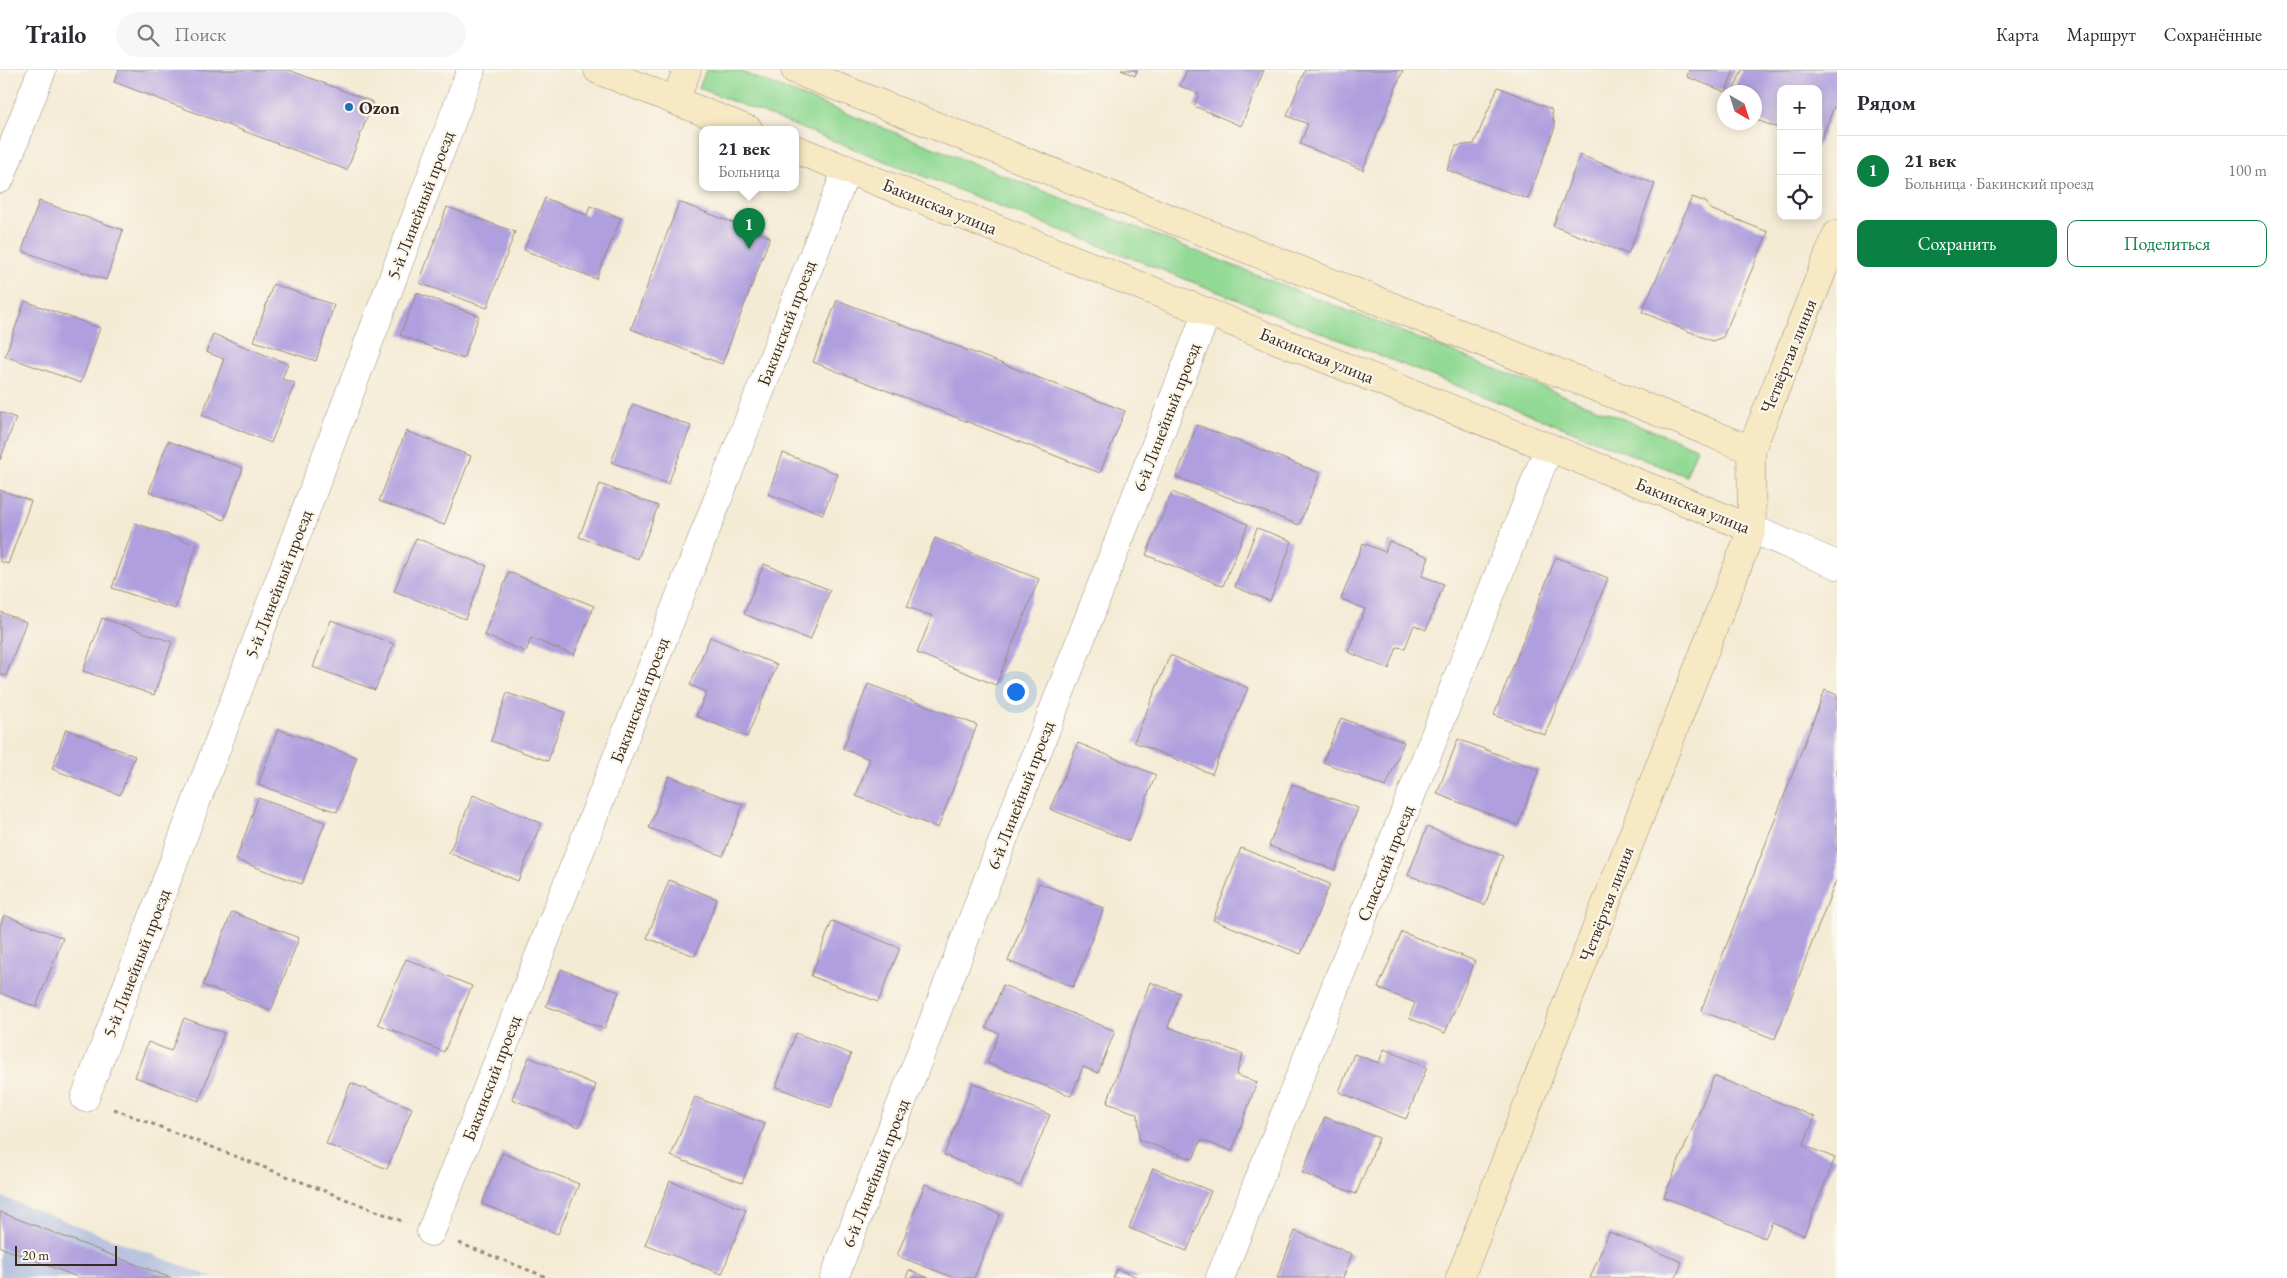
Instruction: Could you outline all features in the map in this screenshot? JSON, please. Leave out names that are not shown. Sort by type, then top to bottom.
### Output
[{"type":"street","points":[[0,179],[42,70]]},
{"type":"street","name":"5-й Линейный проезд","points":[[85,1098],[471,70]]},
{"type":"street","points":[[598,70],[739,126]]},
{"type":"street","points":[[675,101],[688,70]]},
{"type":"street","points":[[795,70],[1693,425],[1751,450],[1752,529]]},
{"type":"street","name":"Бакинская улица","points":[[799,151],[1549,447],[1837,565]]},
{"type":"street","name":"Бакинский проезд","points":[[431,1232],[847,169]]},
{"type":"street","name":"Четвёртая линия","points":[[1751,450],[1837,234]]},
{"type":"street","name":"6-й Линейный проезд","points":[[834,1278],[1207,312]]},
{"type":"street","name":"Спасский проезд","points":[[1220,1278],[1549,447]]},
{"type":"street","name":"Четвёртая линия","points":[[1460,1278],[1752,529]]},
{"type":"path","points":[[85,1098],[549,1278]]},
{"type":"shaded area","points":[[0,1196],[214,1278],[0,1278]]},
{"type":"green space","points":[[706,70],[736,70],[1697,448],[1686,476],[699,88]]},
{"type":"building","points":[[119,70],[289,70],[373,102],[347,170],[114,82]]},
{"type":"building","points":[[1121,70],[1137,70],[1135,76]]},
{"type":"building","points":[[1187,70],[1264,70],[1241,126],[1194,106],[1199,94],[1180,86]]},
{"type":"building","points":[[1305,70],[1403,70],[1363,170],[1300,144],[1308,124],[1287,116]]},
{"type":"building","points":[[1689,70],[1734,70],[1729,85],[1717,85],[1717,89],[1687,77]]},
{"type":"building","points":[[1742,70],[1837,70],[1837,100],[1822,136],[1822,85],[1777,85],[1777,128],[1762,122],[1762,85],[1736,85]]},
{"type":"building","points":[[1498,87],[1551,109],[1555,127],[1528,199],[1447,170],[1456,146],[1474,144]]},
{"type":"building","points":[[1580,155],[1655,184],[1628,254],[1553,226]]},
{"type":"building","points":[[1692,197],[1706,202],[1710,209],[1768,232],[1723,337],[1712,341],[1642,312]]},
{"type":"building","points":[[545,198],[587,215],[590,206],[621,218],[596,279],[524,250]]},
{"type":"building","points":[[39,201],[123,230],[106,280],[22,251]]},
{"type":"building","points":[[679,202],[770,237],[722,364],[631,329]]},
{"type":"building","points":[[447,207],[515,232],[487,308],[419,283]]},
{"type":"building","points":[[273,284],[334,305],[316,361],[254,341]]},
{"type":"building","points":[[417,293],[479,316],[463,359],[400,335]]},
{"type":"building","points":[[837,300],[1125,411],[1100,473],[813,362]]},
{"type":"building","points":[[25,301],[100,328],[81,383],[5,356]]},
{"type":"building","points":[[213,334],[288,364],[282,379],[295,383],[271,443],[202,415],[224,359],[206,352]]},
{"type":"building","points":[[633,404],[691,426],[668,484],[611,462]]},
{"type":"building","points":[[0,412],[16,418],[0,460]]},
{"type":"building","points":[[1197,425],[1320,473],[1299,525],[1176,477]]},
{"type":"building","points":[[406,431],[471,456],[444,525],[379,501]]},
{"type":"building","points":[[168,441],[243,468],[224,520],[149,492]]},
{"type":"building","points":[[783,453],[838,474],[823,514],[768,494]]},
{"type":"building","points":[[600,484],[658,506],[638,559],[579,537]]},
{"type":"building","points":[[0,490],[31,501],[8,564],[0,561]]},
{"type":"building","points":[[1172,492],[1248,524],[1223,586],[1146,555]]},
{"type":"building","points":[[135,523],[197,545],[175,609],[112,588]]},
{"type":"building","points":[[1257,528],[1292,541],[1270,601],[1235,587]]},
{"type":"building","points":[[416,538],[487,566],[465,619],[394,591]]},
{"type":"building","points":[[935,538],[1039,579],[996,685],[917,653],[932,616],[907,607]]},
{"type":"building","points":[[1389,541],[1429,557],[1422,576],[1444,584],[1426,630],[1414,625],[1405,648],[1397,647],[1389,669],[1348,652],[1365,609],[1341,599],[1363,543],[1385,552]]},
{"type":"building","points":[[1556,557],[1608,578],[1545,735],[1494,715]]},
{"type":"building","points":[[764,564],[830,590],[810,640],[744,614]]},
{"type":"building","points":[[509,572],[594,606],[574,655],[531,638],[526,652],[484,635]]},
{"type":"building","points":[[0,612],[26,622],[6,676],[0,674]]},
{"type":"building","points":[[102,618],[172,642],[154,695],[83,671]]},
{"type":"building","points":[[331,620],[394,644],[375,690],[313,667]]},
{"type":"building","points":[[710,637],[777,665],[747,737],[696,716],[707,692],[690,685]]},
{"type":"building","points":[[1170,655],[1248,688],[1212,774],[1134,742]]},
{"type":"building","points":[[868,684],[977,725],[938,828],[856,796],[870,759],[843,749]]},
{"type":"building","points":[[1825,690],[1837,695],[1837,878],[1775,1039],[1701,1011]]},
{"type":"building","points":[[507,693],[565,712],[548,761],[491,741]]},
{"type":"building","points":[[1341,718],[1404,742],[1386,787],[1323,762]]},
{"type":"building","points":[[66,729],[135,756],[120,795],[52,769]]},
{"type":"building","points":[[278,729],[357,757],[337,812],[258,785]]},
{"type":"building","points":[[1458,739],[1539,770],[1518,825],[1437,794]]},
{"type":"building","points":[[1078,743],[1156,775],[1129,841],[1050,809]]},
{"type":"building","points":[[669,776],[743,805],[723,856],[649,828]]},
{"type":"building","points":[[1292,784],[1358,808],[1335,870],[1269,846]]},
{"type":"building","points":[[473,795],[541,823],[518,881],[449,853]]},
{"type":"building","points":[[258,798],[325,822],[302,884],[236,860]]},
{"type":"building","points":[[1427,827],[1503,856],[1485,905],[1408,875]]},
{"type":"building","points":[[1241,848],[1330,884],[1301,954],[1213,920]]},
{"type":"building","points":[[669,880],[717,899],[695,956],[647,938]]},
{"type":"building","points":[[1039,883],[1104,908],[1073,987],[1008,961]]},
{"type":"building","points":[[232,912],[299,938],[271,1011],[203,985]]},
{"type":"building","points":[[4,915],[63,938],[36,1007],[0,993],[0,926]]},
{"type":"building","points":[[832,921],[900,948],[878,1002],[811,976]]},
{"type":"building","points":[[1402,932],[1475,961],[1445,1033],[1409,1018],[1415,1003],[1378,988]]},
{"type":"building","points":[[406,959],[472,986],[444,1052],[378,1024]]},
{"type":"building","points":[[561,969],[619,992],[604,1029],[546,1006]]},
{"type":"building","points":[[1150,982],[1180,993],[1168,1027],[1243,1054],[1236,1075],[1257,1082],[1232,1151],[1201,1140],[1193,1159],[1139,1140],[1138,1114],[1107,1103]]},
{"type":"building","points":[[1003,985],[1115,1031],[1098,1073],[1083,1067],[1071,1096],[987,1063],[999,1033],[986,1028]]},
{"type":"building","points":[[184,1018],[224,1033],[199,1101],[135,1077],[148,1042],[171,1051]]},
{"type":"building","points":[[796,1033],[851,1054],[831,1108],[776,1087]]},
{"type":"building","points":[[1384,1049],[1427,1067],[1406,1119],[1339,1092],[1354,1054],[1379,1063]]},
{"type":"building","points":[[529,1057],[596,1085],[579,1127],[512,1099]]},
{"type":"building","points":[[1714,1076],[1815,1117],[1803,1145],[1835,1158],[1804,1235],[1772,1222],[1765,1238],[1664,1197]]},
{"type":"building","points":[[351,1083],[412,1108],[387,1169],[326,1144]]},
{"type":"building","points":[[973,1083],[1050,1115],[1020,1186],[944,1155]]},
{"type":"building","points":[[695,1097],[765,1124],[742,1183],[671,1156]]},
{"type":"building","points":[[1325,1117],[1379,1138],[1356,1194],[1302,1173]]},
{"type":"building","points":[[502,1153],[579,1184],[558,1234],[482,1204]]},
{"type":"building","points":[[1153,1168],[1211,1191],[1187,1251],[1129,1228]]},
{"type":"building","points":[[670,1181],[746,1210],[722,1274],[645,1245]]},
{"type":"building","points":[[925,1184],[1000,1214],[974,1278],[955,1278],[897,1256]]},
{"type":"building","points":[[0,1212],[171,1278],[80,1278],[0,1247]]},
{"type":"building","points":[[1295,1231],[1352,1254],[1343,1278],[1277,1278]]},
{"type":"building","points":[[1609,1232],[1682,1262],[1676,1278],[1590,1278]]},
{"type":"building","points":[[1117,1269],[1140,1278],[1113,1278]]},
{"type":"building","points":[[909,1270],[929,1278],[906,1278]]},
{"type":"place","name":"Ozon","points":[[349,107]]},
{"type":"place","name":"21 век","points":[[749,249]]}]
